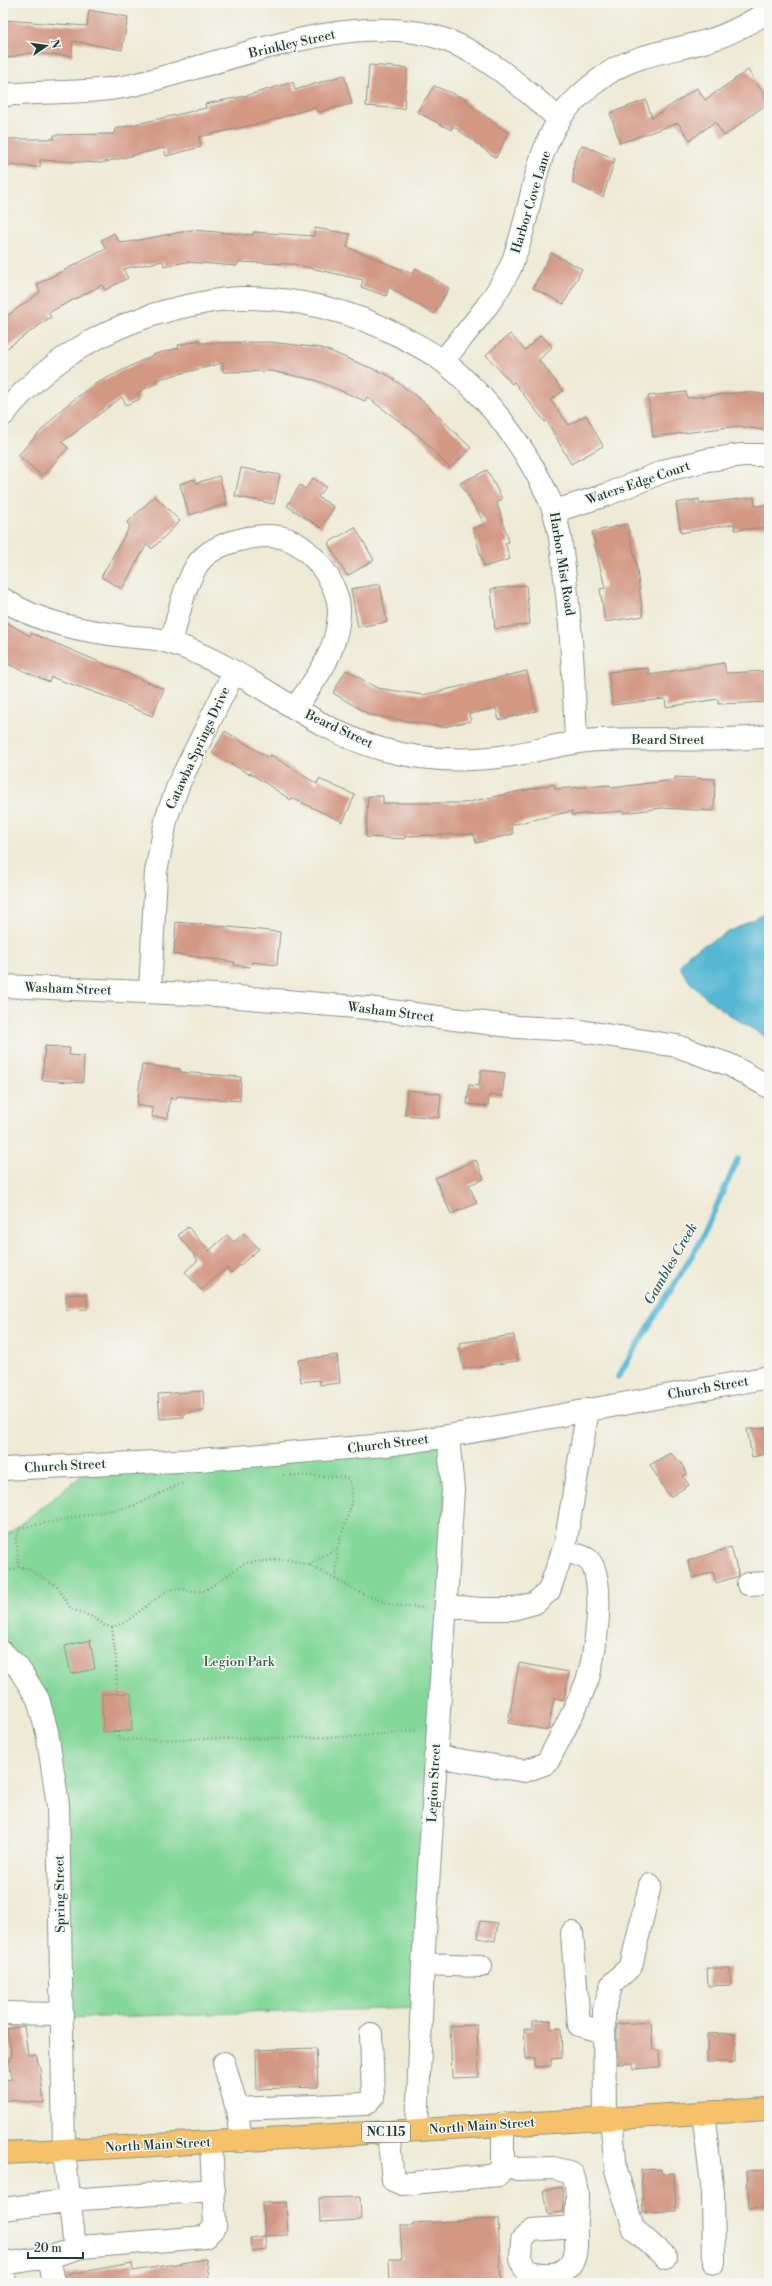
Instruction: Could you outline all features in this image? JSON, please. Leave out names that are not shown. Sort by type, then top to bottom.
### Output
[{"type":"main road","name":"North Main Street","points":[[3,2153],[211,2143],[503,2124],[769,2109]]},
{"type":"street","name":"Harbor Cove Lane","points":[[443,361],[496,292],[509,270],[526,221],[540,160],[559,119],[589,88],[609,73],[632,60],[709,40],[751,23],[769,11]]},
{"type":"street","name":"Brinkley Street","points":[[3,95],[42,91],[116,89],[318,37],[365,29],[399,30],[426,34],[470,51],[529,92],[559,119]]},
{"type":"street","name":"Harbor Mist Road","points":[[3,415],[22,392],[41,375],[100,335],[154,313],[240,297],[316,305],[347,313],[384,328],[443,361],[491,408],[514,436],[545,489],[555,511],[561,543],[572,632],[576,742]]},
{"type":"street","name":"Waters Edge Court","points":[[555,511],[606,495],[666,470],[721,458],[742,455],[769,455]]},
{"type":"street","points":[[171,643],[185,594],[198,564],[220,546],[248,539],[281,537],[307,550],[331,578],[340,612],[334,644],[324,670],[296,708]]},
{"type":"street","name":"Beard Street","points":[[3,599],[41,617],[81,631],[163,640],[196,652],[340,732],[380,748],[422,758],[469,760],[512,755],[576,742],[600,740],[732,740],[769,736]]},
{"type":"street","name":"Catawba Springs Drive","points":[[150,992],[156,872],[167,816],[179,783],[234,672]]},
{"type":"street","name":"Washam Street","points":[[3,986],[215,995],[367,1008],[517,1027],[574,1030],[677,1046],[704,1054],[730,1065],[769,1087]]},
{"type":"street","name":"Church Street","points":[[3,1470],[199,1460],[327,1451],[386,1445],[448,1436],[588,1409],[769,1377]]},
{"type":"street","points":[[438,1607],[481,1610],[513,1609],[535,1603],[549,1591],[564,1550],[588,1409]]},
{"type":"street","name":"Legion Street","points":[[417,2130],[423,1964],[437,1727],[438,1607],[453,1490],[448,1436]]},
{"type":"street","points":[[435,1756],[525,1771],[547,1764],[588,1679],[598,1614],[599,1589],[596,1573],[588,1559],[564,1550]]},
{"type":"street","name":"Spring Street","points":[[3,1653],[18,1666],[38,1698],[46,1732],[58,1805],[64,2150],[75,2249]]},
{"type":"street","points":[[650,1885],[631,1966],[612,1984],[604,2010],[604,2032],[608,2118],[616,2170],[634,2229],[666,2258]]},
{"type":"street","points":[[572,1933],[579,2025],[604,2032]]},
{"type":"street","points":[[423,1964],[480,1966]]},
{"type":"street","points":[[3,2013],[62,2014]]},
{"type":"street","points":[[361,2134],[366,2104],[373,2097],[370,2034]]},
{"type":"street","points":[[224,2063],[237,2109],[241,2141]]},
{"type":"street","points":[[237,2109],[366,2104]]},
{"type":"street","points":[[703,2113],[713,2193],[714,2263]]},
{"type":"street","points":[[388,2132],[393,2180],[402,2184],[499,2175],[503,2163],[503,2124]]},
{"type":"street","points":[[3,2264],[49,2257],[75,2249],[205,2237],[215,2227],[211,2143]]},
{"type":"street","points":[[503,2163],[518,2169],[553,2168],[572,2173],[577,2186],[575,2227]]},
{"type":"street","points":[[3,2209],[70,2200],[214,2190]]},
{"type":"street","points":[[49,2257],[54,2283]]},
{"type":"street","points":[[3,2268],[5,2283]]},
{"type":"path","points":[[278,1475],[346,1477],[349,1480],[351,1501],[338,1548],[336,1580]]},
{"type":"path","points":[[19,1567],[16,1534],[22,1526],[133,1506],[192,1479]]},
{"type":"path","points":[[309,1565],[338,1548]]},
{"type":"path","points":[[3,1573],[19,1567],[27,1568],[57,1586],[71,1609],[93,1617],[112,1627],[124,1623],[168,1590],[175,1588],[201,1592],[245,1563],[285,1559],[309,1565],[363,1594],[392,1604],[438,1607]]},
{"type":"path","points":[[112,1627],[116,1660],[117,1694]]},
{"type":"path","points":[[118,1732],[118,1738],[121,1740],[352,1737],[437,1727]]},
{"type":"green space","name":"Legion Park","points":[[448,1437],[421,2008],[64,2018],[45,1716],[3,1652],[3,1538],[91,1468]]},
{"type":"water","points":[[769,911],[769,1039],[718,1007],[694,987],[680,966],[689,953]]},
{"type":"building","points":[[89,10],[128,17],[122,50],[73,41],[72,56],[29,53],[3,59],[3,20],[87,26]]},
{"type":"building","points":[[369,65],[407,68],[404,109],[366,106]]},
{"type":"building","points":[[748,70],[769,102],[724,136],[715,122],[690,140],[678,123],[620,143],[610,113],[646,100],[652,118],[697,88],[705,100]]},
{"type":"building","points":[[344,75],[352,104],[317,112],[315,107],[266,122],[199,137],[201,147],[166,156],[164,148],[101,163],[40,160],[40,167],[3,165],[3,139],[54,139],[54,135],[114,134],[115,129],[206,108],[205,104],[245,96],[293,82],[295,90]]},
{"type":"building","points":[[434,86],[466,99],[465,101],[508,133],[496,158],[453,126],[451,130],[417,112]]},
{"type":"building","points":[[582,145],[615,159],[603,197],[573,183],[574,161]]},
{"type":"building","points":[[315,228],[350,234],[347,247],[413,274],[416,268],[449,288],[434,314],[389,287],[386,296],[361,287],[363,280],[293,264],[238,262],[237,266],[187,262],[164,266],[163,261],[123,269],[128,278],[105,290],[102,285],[48,313],[51,317],[3,351],[3,319],[40,292],[37,284],[106,249],[101,240],[114,233],[119,242],[122,241],[123,243],[192,230],[253,235],[253,232],[314,236]]},
{"type":"building","points":[[551,253],[582,269],[564,304],[533,288]]},
{"type":"building","points":[[510,334],[525,350],[541,335],[552,347],[539,360],[563,391],[550,400],[569,425],[586,415],[603,446],[571,464],[547,421],[545,422],[514,382],[512,384],[486,355]]},
{"type":"building","points":[[200,340],[200,343],[269,342],[322,348],[388,375],[425,403],[471,448],[450,468],[418,435],[367,397],[365,401],[315,380],[271,371],[223,372],[223,363],[155,380],[157,383],[137,393],[140,399],[126,405],[122,397],[62,442],[68,448],[42,476],[18,455],[64,407],[95,384],[155,354],[179,348],[178,345]]},
{"type":"building","points":[[686,392],[687,398],[746,392],[769,395],[769,431],[738,426],[653,437],[648,396]]},
{"type":"building","points":[[241,468],[280,475],[274,504],[235,496]]},
{"type":"building","points":[[487,470],[502,499],[497,503],[509,542],[505,543],[510,559],[484,567],[473,528],[485,524],[460,483]]},
{"type":"building","points":[[219,476],[227,504],[189,515],[180,484],[195,479],[196,483]]},
{"type":"building","points":[[313,478],[326,487],[318,497],[334,507],[321,528],[287,506],[300,485],[305,489]]},
{"type":"building","points":[[155,496],[180,521],[152,549],[147,544],[122,589],[101,577],[130,526],[127,523]]},
{"type":"building","points":[[754,497],[755,506],[769,505],[769,527],[735,530],[734,524],[681,533],[676,503],[699,499],[699,504]]},
{"type":"building","points":[[627,524],[636,562],[643,616],[605,622],[600,589],[605,588],[592,532]]},
{"type":"building","points":[[355,527],[374,560],[347,576],[328,543]]},
{"type":"building","points":[[380,584],[387,622],[358,627],[351,589]]},
{"type":"building","points":[[526,585],[530,624],[495,629],[491,589]]},
{"type":"building","points":[[3,620],[30,636],[31,633],[164,689],[152,716],[102,695],[51,677],[49,682],[3,662]]},
{"type":"building","points":[[724,663],[726,673],[769,671],[769,702],[718,704],[718,699],[666,707],[665,699],[612,705],[608,672],[648,668],[649,675]]},
{"type":"building","points":[[346,670],[377,688],[423,695],[527,671],[536,711],[499,720],[496,708],[469,714],[471,721],[443,727],[370,715],[333,693]]},
{"type":"building","points":[[225,731],[269,758],[271,755],[317,784],[319,779],[355,795],[343,822],[292,798],[291,800],[250,773],[249,774],[212,753]]},
{"type":"building","points":[[675,777],[715,779],[714,811],[662,808],[624,813],[624,811],[572,815],[572,811],[511,825],[513,834],[476,843],[474,834],[406,836],[405,839],[366,837],[368,796],[383,796],[383,803],[464,803],[554,784],[555,789],[610,785],[611,788],[675,780]]},
{"type":"building","points":[[176,922],[280,932],[277,965],[252,962],[250,967],[234,965],[235,962],[174,954]]},
{"type":"building","points":[[45,1046],[70,1048],[69,1055],[84,1056],[83,1083],[42,1080]]},
{"type":"building","points":[[142,1065],[180,1069],[180,1072],[241,1077],[240,1101],[177,1096],[176,1099],[170,1098],[168,1118],[152,1117],[153,1108],[137,1105]]},
{"type":"building","points":[[481,1070],[505,1073],[502,1096],[489,1095],[488,1106],[467,1104],[469,1085],[479,1086]]},
{"type":"building","points":[[407,1090],[441,1094],[439,1118],[405,1115]]},
{"type":"building","points":[[476,1160],[484,1179],[469,1185],[477,1203],[451,1214],[435,1178]]},
{"type":"building","points":[[188,1227],[209,1251],[227,1235],[234,1242],[244,1233],[259,1249],[231,1273],[227,1268],[201,1290],[185,1272],[198,1260],[178,1235]]},
{"type":"building","points":[[87,1294],[87,1309],[66,1310],[66,1295]]},
{"type":"building","points":[[514,1335],[518,1361],[463,1369],[459,1343]]},
{"type":"building","points":[[337,1355],[340,1383],[320,1385],[319,1380],[301,1382],[298,1360]]},
{"type":"building","points":[[203,1391],[204,1411],[184,1413],[184,1417],[160,1419],[158,1394]]},
{"type":"building","points":[[769,1428],[769,1453],[752,1457],[747,1429]]},
{"type":"building","points":[[670,1453],[681,1463],[687,1474],[683,1476],[689,1485],[670,1497],[650,1465]]},
{"type":"building","points":[[731,1547],[739,1576],[716,1583],[713,1572],[693,1578],[688,1561]]},
{"type":"building","points":[[90,1640],[95,1669],[71,1674],[65,1646]]},
{"type":"building","points":[[519,1663],[569,1672],[564,1700],[554,1698],[548,1730],[508,1723]]},
{"type":"building","points":[[131,1693],[132,1731],[103,1732],[102,1694]]},
{"type":"building","points":[[480,1921],[498,1923],[495,1941],[478,1938]]},
{"type":"building","points":[[707,1968],[730,1968],[731,1985],[708,1986]]},
{"type":"building","points":[[551,2020],[551,2029],[561,2028],[562,2058],[551,2059],[551,2066],[535,2067],[535,2058],[526,2059],[524,2029],[533,2029],[533,2021]]},
{"type":"building","points":[[651,2022],[653,2050],[659,2050],[660,2067],[633,2069],[633,2063],[617,2064],[617,2024]]},
{"type":"building","points":[[477,2025],[479,2077],[452,2078],[450,2026]]},
{"type":"building","points":[[24,2026],[28,2055],[36,2055],[40,2069],[44,2103],[3,2100],[3,2080],[12,2079],[9,2058],[12,2057],[7,2029]]},
{"type":"building","points":[[735,2033],[735,2062],[707,2062],[707,2034]]},
{"type":"building","points":[[316,2048],[318,2087],[257,2089],[256,2050]]},
{"type":"building","points":[[661,2169],[662,2174],[674,2173],[676,2211],[643,2212],[641,2170]]},
{"type":"building","points":[[769,2170],[769,2208],[749,2209],[747,2171]]},
{"type":"building","points":[[562,2187],[564,2212],[548,2214],[544,2190]]},
{"type":"building","points":[[360,2197],[361,2220],[320,2222],[319,2198]]},
{"type":"building","points":[[286,2202],[288,2235],[265,2236],[262,2203]]},
{"type":"building","points":[[498,2219],[501,2283],[390,2283],[389,2259],[402,2259],[400,2226],[413,2226],[413,2223]]},
{"type":"building","points":[[265,2236],[266,2250],[252,2252],[250,2238]]},
{"type":"building","points":[[206,2259],[210,2283],[66,2283],[65,2275],[132,2263],[133,2271]]},
{"type":"waterway","name":"Gambles Creek","points":[[618,1377],[699,1244],[738,1159]]}]
